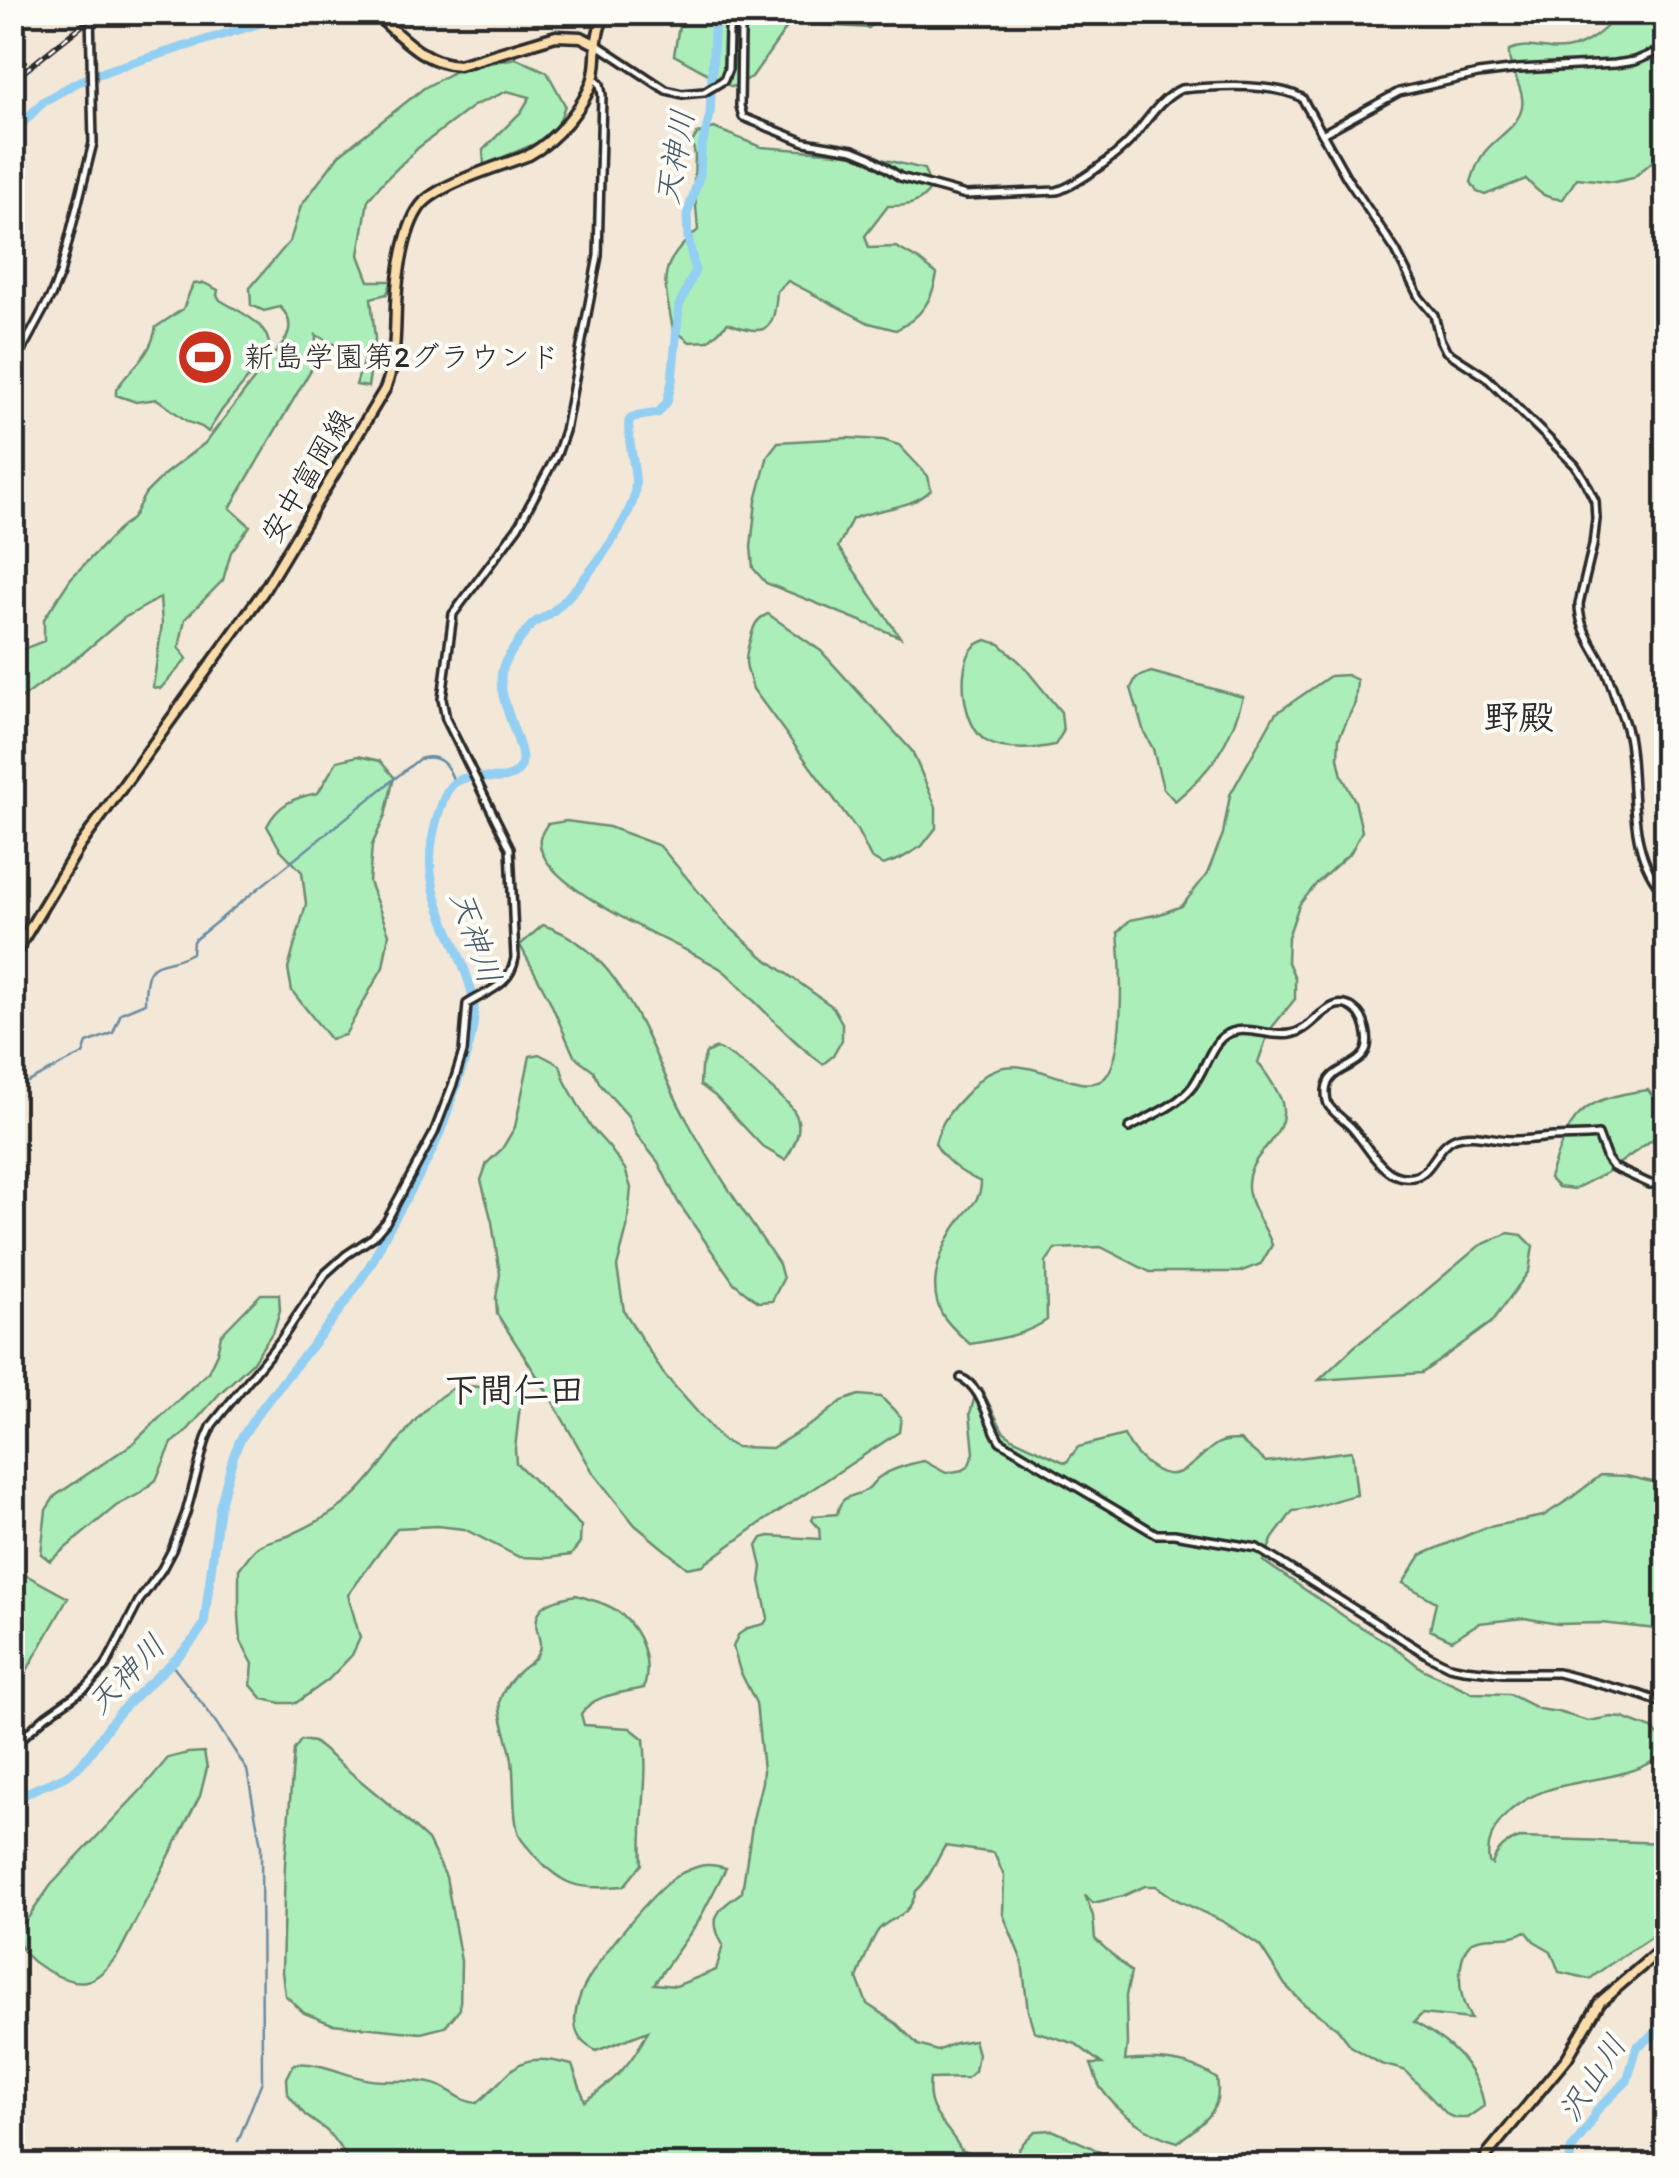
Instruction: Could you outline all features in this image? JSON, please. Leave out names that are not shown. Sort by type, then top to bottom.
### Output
[{"type":"main road","points":[[373,12],[420,52],[449,65],[556,36],[581,37],[595,44]]},
{"type":"main road","name":"安中富岡線","points":[[12,958],[79,847],[263,592],[385,389],[394,359],[397,288],[417,210],[438,192],[529,155],[550,142],[584,98],[593,78],[596,34],[606,12]]},
{"type":"main road","points":[[1481,2166],[1488,2152],[1568,2058],[1600,2002],[1666,1945]]},
{"type":"street","points":[[12,368],[60,274],[93,143],[90,12]]},
{"type":"street","points":[[595,44],[666,90],[695,94],[724,80],[733,12]]},
{"type":"street","points":[[750,12],[742,21],[741,30],[743,116],[805,142],[852,150],[900,177],[966,195],[1032,193],[1071,187],[1118,153],[1172,93],[1182,90],[1242,88],[1297,95],[1305,102],[1346,178],[1396,250],[1419,297],[1434,315],[1446,351],[1486,377],[1560,449],[1575,465],[1594,500],[1596,534],[1579,615],[1611,683],[1626,727],[1633,816],[1652,874],[1666,894]]},
{"type":"street","points":[[1322,134],[1399,92],[1504,70],[1635,61],[1666,48]]},
{"type":"street","points":[[12,1747],[99,1675],[139,1600],[172,1550],[206,1439],[218,1414],[280,1341],[326,1273],[372,1238],[386,1222],[434,1132],[454,1081],[464,1052],[472,1000],[510,975],[515,958],[510,848],[446,719],[442,702],[450,621],[458,604],[510,542],[566,431],[598,256],[602,95],[600,84],[593,78]]},
{"type":"street","points":[[1129,1128],[1185,1096],[1199,1078],[1214,1044],[1231,1032],[1294,1034],[1333,1006],[1342,1004],[1359,1012],[1368,1047],[1359,1061],[1329,1080],[1326,1098],[1389,1172],[1412,1178],[1428,1170],[1442,1146],[1460,1136],[1517,1140],[1598,1136],[1613,1168],[1650,1184],[1666,1183]]},
{"type":"street","points":[[961,1378],[970,1382],[977,1393],[1000,1441],[1156,1534],[1257,1548],[1449,1666],[1503,1673],[1558,1673],[1666,1704]]},
{"type":"green space","points":[[684,13],[875,13],[876,20],[869,28],[790,23],[752,77],[732,87],[674,55]]},
{"type":"green space","points":[[1620,13],[1666,13],[1666,150],[1633,178],[1615,182],[1577,178],[1563,199],[1542,194],[1526,179],[1485,195],[1477,192],[1471,182],[1480,160],[1515,123],[1521,111],[1522,96],[1509,50],[1580,45]]},
{"type":"green space","points":[[516,58],[547,72],[565,105],[556,132],[484,165],[483,150],[521,112],[530,97],[507,91],[473,106],[418,148],[368,200],[359,255],[369,281],[392,281],[387,294],[371,298],[375,339],[368,387],[356,385],[364,359],[316,335],[315,363],[230,508],[250,526],[231,552],[223,580],[185,619],[179,648],[187,659],[160,689],[153,687],[162,624],[160,598],[124,618],[13,705],[13,653],[44,641],[44,619],[71,578],[132,519],[145,494],[205,443],[286,339],[289,326],[285,313],[280,307],[264,311],[251,305],[250,288],[290,241],[301,206],[339,155],[424,88],[461,68]]},
{"type":"green space","points":[[714,128],[761,147],[865,155],[924,169],[931,188],[927,194],[912,203],[888,206],[865,236],[869,248],[896,247],[937,274],[932,293],[918,314],[896,330],[869,323],[788,281],[777,291],[774,315],[766,328],[752,330],[728,323],[708,341],[690,342],[673,329],[666,274],[675,254],[698,230],[692,142],[697,134]]},
{"type":"green space","name":"新島学園第2グラウンド","points":[[204,283],[218,290],[220,300],[254,320],[269,343],[269,353],[208,432],[157,399],[136,402],[116,395],[121,382],[149,347],[156,327],[183,309],[193,284]]},
{"type":"green space","points":[[847,438],[899,445],[928,476],[931,490],[923,496],[852,519],[838,547],[900,637],[766,583],[753,568],[756,501],[768,455],[778,442]]},
{"type":"green space","points":[[768,614],[821,651],[912,751],[936,807],[936,828],[922,846],[883,865],[871,858],[857,830],[753,689],[747,654],[755,624]]},
{"type":"green space","points":[[986,640],[1000,644],[1021,663],[1061,712],[1063,732],[1055,745],[1001,747],[978,734],[964,697],[965,669],[973,648]]},
{"type":"green space","points":[[1151,672],[1243,697],[1218,755],[1175,801],[1163,788],[1131,688],[1136,678]]},
{"type":"green space","points":[[1347,675],[1357,680],[1355,703],[1339,738],[1338,758],[1362,831],[1351,852],[1299,905],[1288,937],[1287,960],[1295,978],[1295,999],[1269,1031],[1258,1062],[1278,1092],[1283,1115],[1275,1136],[1249,1175],[1251,1202],[1272,1245],[1261,1264],[1239,1272],[1150,1272],[1101,1247],[1055,1249],[1046,1262],[1047,1320],[1020,1333],[970,1344],[942,1314],[935,1289],[939,1263],[949,1238],[976,1200],[981,1182],[955,1166],[939,1150],[935,1143],[944,1121],[980,1079],[999,1068],[1015,1066],[1077,1082],[1102,1080],[1110,1070],[1119,1034],[1118,932],[1130,920],[1182,906],[1207,874],[1223,834],[1230,795],[1275,714],[1330,676]]},
{"type":"green space","points":[[358,756],[380,761],[394,777],[385,816],[372,845],[369,882],[389,934],[383,967],[345,1035],[330,1039],[292,991],[288,969],[306,904],[302,872],[280,849],[267,826],[288,803],[318,793],[337,761]]},
{"type":"green space","points":[[566,821],[609,827],[660,846],[724,922],[762,956],[833,1007],[842,1023],[842,1040],[833,1056],[823,1064],[721,969],[614,913],[560,876],[544,857],[540,838],[547,824]]},
{"type":"green space","points":[[543,925],[572,938],[596,958],[633,1008],[698,1140],[779,1264],[783,1279],[772,1301],[758,1302],[734,1283],[678,1202],[628,1116],[593,1070],[574,1056],[520,945]]},
{"type":"green space","points":[[717,1048],[757,1076],[796,1115],[798,1134],[785,1160],[763,1147],[700,1085],[706,1053]]},
{"type":"green space","points":[[539,1054],[560,1065],[590,1126],[625,1169],[631,1188],[627,1228],[617,1267],[624,1311],[663,1373],[722,1440],[736,1447],[772,1448],[842,1401],[859,1395],[881,1397],[901,1417],[899,1432],[703,1565],[687,1568],[635,1525],[594,1474],[497,1314],[500,1274],[481,1180],[487,1163],[502,1149],[515,1127],[530,1056]]},
{"type":"green space","points":[[1648,1090],[1665,1114],[1657,1136],[1606,1173],[1574,1189],[1558,1187],[1549,1178],[1571,1124],[1580,1113],[1606,1099]]},
{"type":"green space","points":[[1508,1233],[1522,1235],[1533,1246],[1529,1271],[1492,1322],[1422,1373],[1319,1380],[1479,1246]]},
{"type":"green space","points":[[261,1294],[279,1294],[280,1310],[274,1330],[252,1363],[172,1443],[156,1480],[116,1506],[50,1561],[41,1554],[46,1510],[55,1496],[132,1444],[208,1372],[221,1335]]},
{"type":"green space","points":[[459,1385],[509,1390],[521,1396],[516,1463],[581,1526],[580,1543],[571,1555],[519,1557],[464,1529],[397,1528],[348,1595],[360,1638],[352,1655],[328,1680],[296,1703],[263,1699],[251,1685],[253,1664],[241,1641],[239,1569],[259,1546],[303,1529],[348,1501],[426,1409]]},
{"type":"green space","points":[[981,1388],[1003,1431],[1066,1463],[1078,1447],[1124,1435],[1141,1459],[1165,1474],[1181,1472],[1228,1440],[1240,1440],[1266,1462],[1352,1451],[1357,1495],[1293,1511],[1273,1538],[1263,1561],[1422,1669],[1473,1693],[1509,1694],[1539,1709],[1588,1721],[1623,1718],[1652,1729],[1664,1740],[1662,1756],[1623,1773],[1558,1787],[1519,1804],[1495,1829],[1488,1856],[1492,1865],[1502,1847],[1520,1838],[1666,1843],[1666,1926],[1590,1979],[1559,1972],[1551,1951],[1526,1931],[1472,1942],[1461,1963],[1460,1981],[1471,2019],[1422,2014],[1414,2022],[1458,2055],[1480,2089],[1484,2106],[1467,2118],[1455,2118],[1404,2070],[1381,2064],[1351,2046],[1337,2028],[1285,1985],[1260,1946],[1224,1922],[1156,1886],[1093,1903],[1085,1895],[1093,1916],[1095,1939],[1131,1972],[1126,1996],[1125,2061],[1172,2061],[1196,2067],[1217,2079],[1213,2109],[1178,2142],[1144,2128],[1115,2105],[1100,2087],[1091,2064],[1102,2064],[1076,2044],[1034,2031],[1022,1961],[1003,1914],[1004,1876],[994,1853],[945,1846],[908,1908],[877,1932],[857,1978],[867,2004],[897,2024],[918,2045],[937,2051],[974,2040],[978,2054],[975,2071],[967,2078],[930,2079],[929,2091],[938,2118],[961,2150],[997,2165],[345,2165],[345,2154],[327,2131],[305,2115],[288,2094],[287,2078],[294,2064],[314,2065],[371,2080],[427,2082],[477,2103],[517,2066],[537,2060],[552,2061],[572,2065],[585,2101],[621,2071],[648,2031],[596,2051],[592,2049],[576,2029],[582,1991],[612,1945],[656,1893],[682,1873],[703,1865],[726,1868],[698,1922],[654,1984],[676,1986],[716,1970],[723,1945],[716,1920],[722,1908],[742,1892],[762,1782],[756,1703],[733,1647],[738,1635],[764,1624],[768,1618],[757,1546],[769,1536],[820,1539],[814,1516],[837,1514],[845,1499],[866,1490],[894,1469],[924,1461],[946,1473],[968,1467],[974,1453],[970,1413]]},
{"type":"green space","points":[[1601,1475],[1666,1485],[1666,1630],[1601,1623],[1558,1624],[1524,1618],[1479,1623],[1452,1640],[1430,1630],[1436,1602],[1403,1583],[1421,1555],[1484,1528],[1543,1516]]},
{"type":"green space","points":[[13,1568],[68,1598],[13,1695]]},
{"type":"green space","points":[[576,1595],[621,1614],[640,1639],[646,1658],[644,1688],[601,1698],[581,1714],[584,1725],[630,1728],[644,1739],[642,1864],[624,1886],[584,1886],[555,1875],[525,1844],[516,1821],[512,1760],[500,1700],[512,1679],[538,1653],[538,1614],[553,1601]]},
{"type":"green space","points":[[301,1740],[314,1742],[428,1840],[446,1877],[461,1961],[460,2009],[445,2027],[421,2033],[332,2024],[304,2013],[285,1995],[285,1863],[294,1750]]},
{"type":"green space","points":[[204,1752],[207,1768],[200,1796],[118,1955],[100,1974],[86,1981],[60,1977],[33,1961],[22,1949],[18,1932],[51,1885],[168,1758]]},
{"type":"green space","points":[[1052,2130],[1091,2147],[1118,2165],[1008,2165],[1035,2131]]},
{"type":"waterway","points":[[12,134],[44,101],[78,82],[296,12]]},
{"type":"waterway","name":"天神川","points":[[12,1809],[29,1792],[77,1768],[125,1706],[184,1650],[204,1624],[219,1510],[240,1440],[357,1285],[419,1176],[443,1125],[468,1050],[474,1008],[467,975],[434,888],[432,838],[451,786],[470,777],[503,778],[520,768],[520,749],[503,693],[503,667],[530,627],[574,590],[618,531],[635,493],[629,421],[658,413],[667,402],[679,306],[695,271],[687,215],[700,174],[701,150],[710,115],[715,12]]},
{"type":"waterway","points":[[28,1082],[83,1054],[87,1043],[113,1033],[121,1013],[145,1003],[151,970],[192,953],[193,941],[419,759],[442,762],[454,782]]},
{"type":"waterway","points":[[172,1665],[247,1770],[261,1846],[262,2081],[238,2141]]},
{"type":"waterway","name":"沢山川","points":[[1569,2166],[1571,2150],[1597,2110],[1627,2081],[1637,2047],[1666,2026]]},
{"type":"railway","points":[[12,81],[99,12]]},
{"type":"place","name":"新島学園第2グラウンド","points":[[205,357]]},
{"type":"district","name":"野殿","points":[[1519,717]]},
{"type":"district","name":"下間仁田","points":[[514,1390]]}]
